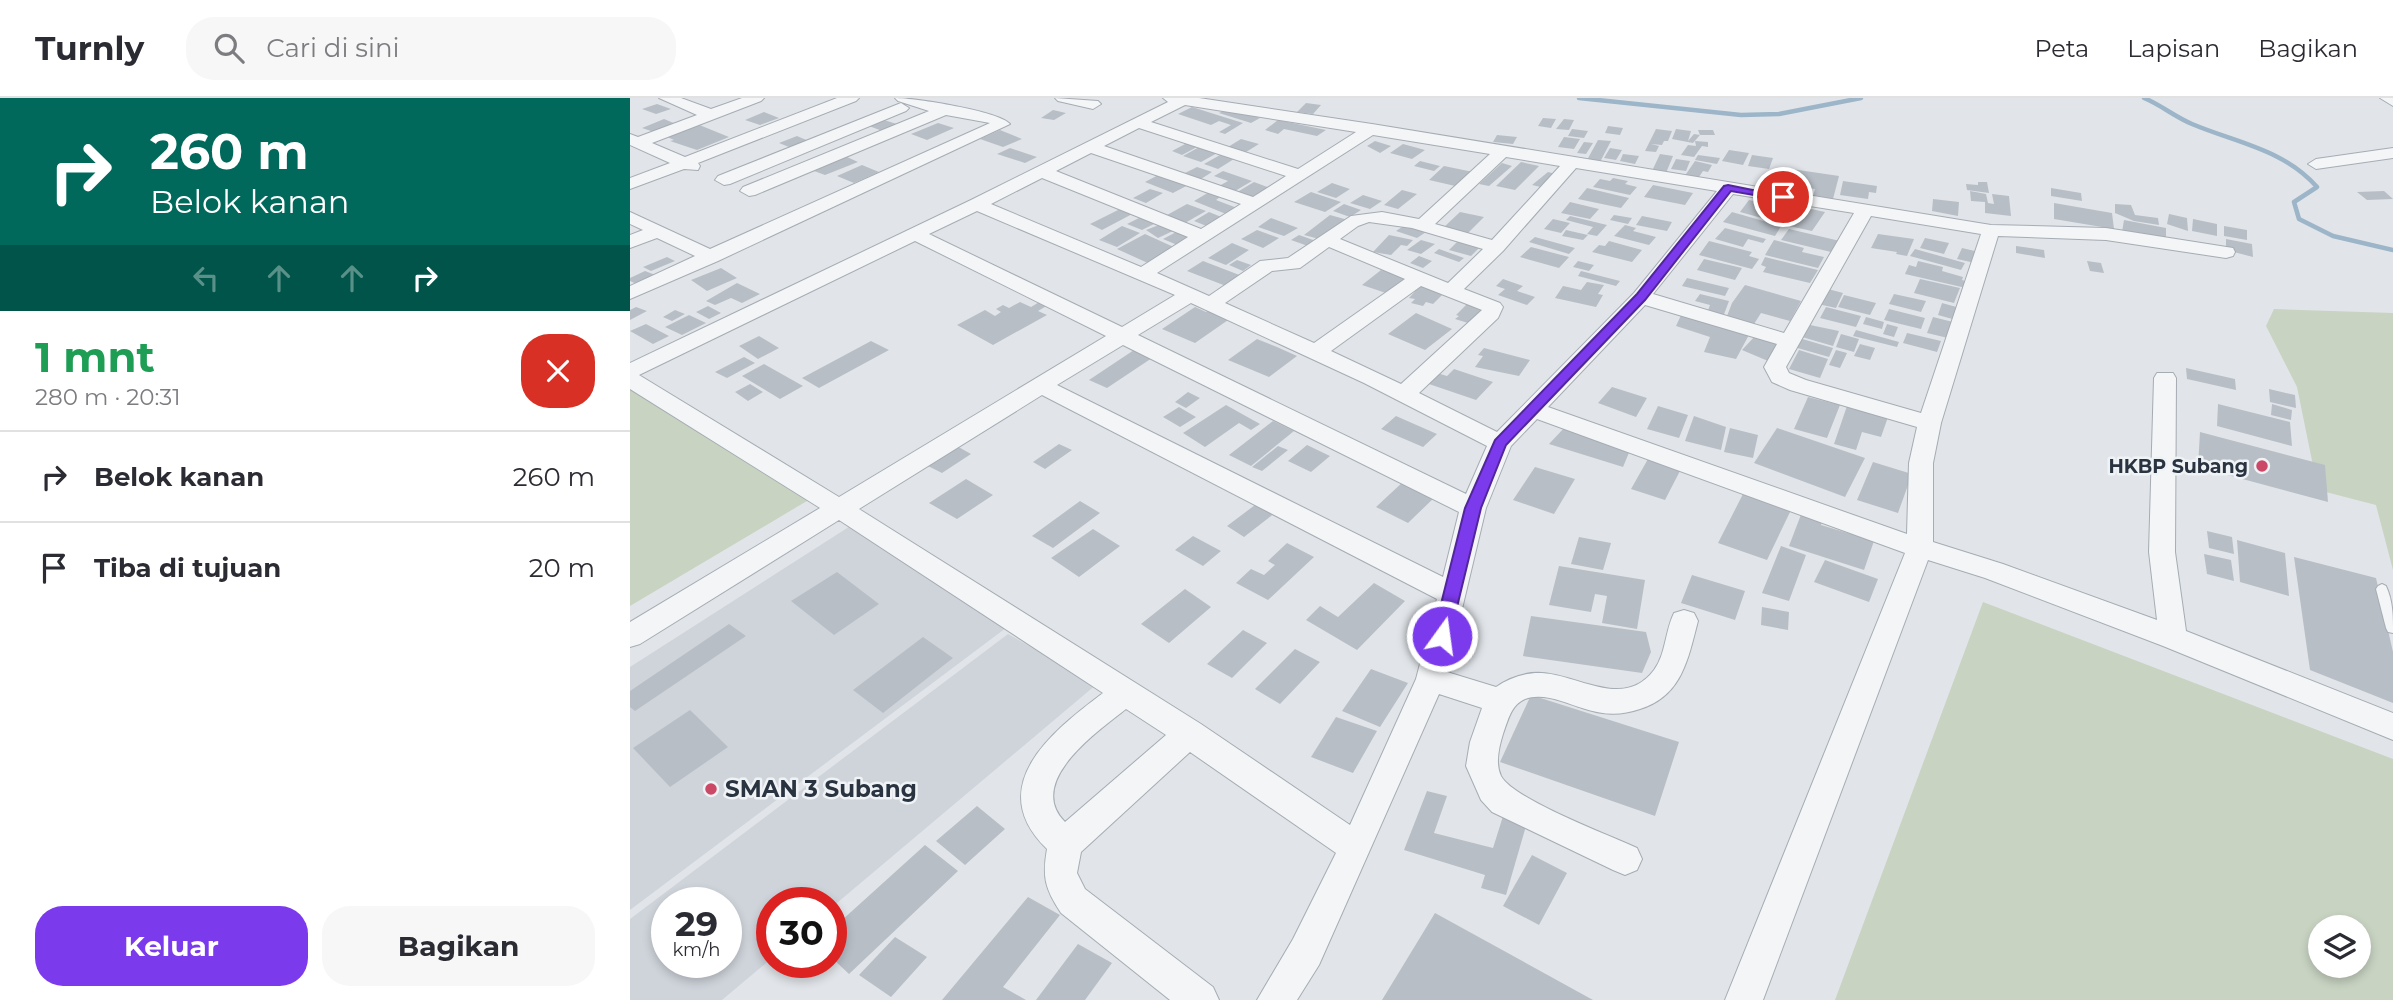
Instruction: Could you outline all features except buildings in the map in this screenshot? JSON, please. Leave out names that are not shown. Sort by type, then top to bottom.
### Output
[{"type":"street","points":[[667,98],[712,115]]},
{"type":"street","points":[[634,140],[756,98]]},
{"type":"street","points":[[630,184],[851,98]]},
{"type":"street","points":[[1063,98],[1093,104]]},
{"type":"street","points":[[2388,98],[2393,101]]},
{"type":"street","points":[[630,293],[1002,124],[996,120],[944,110],[908,99],[724,180]]},
{"type":"street","points":[[630,371],[977,204],[1138,123],[1177,99],[1990,230],[2106,234],[2225,252]]},
{"type":"street","points":[[749,191],[944,110]]},
{"type":"street","points":[[1138,123],[1298,174]]},
{"type":"street","points":[[1143,274],[1298,174],[1372,130]]},
{"type":"street","points":[[634,140],[803,214]]},
{"type":"street","points":[[1090,147],[1255,202]]},
{"type":"street","points":[[1421,227],[1502,152]]},
{"type":"street","points":[[2316,164],[2393,153]]},
{"type":"street","points":[[1451,291],[1496,247],[1571,164]]},
{"type":"street","points":[[1041,172],[1203,237]]},
{"type":"street","points":[[1276,1000],[1306,952],[1356,848],[1431,679],[1473,508],[1500,443],[1641,297],[1728,188]]},
{"type":"street","points":[[977,204],[1201,299],[1405,393],[1500,443]]},
{"type":"street","points":[[1865,210],[1775,367],[1780,377],[1798,385],[1930,424]]},
{"type":"street","points":[[630,636],[1121,336],[1267,265],[1293,264],[1339,229],[1356,220],[1370,216],[1496,247]]},
{"type":"street","points":[[630,218],[711,257]]},
{"type":"street","points":[[1744,1000],[1920,548],[1921,463],[1930,424],[1990,230]]},
{"type":"street","points":[[630,242],[657,231]]},
{"type":"street","points":[[915,233],[1473,508]]},
{"type":"street","points":[[1327,240],[1493,307],[1493,311],[1405,393]]},
{"type":"street","points":[[1315,352],[1420,277]]},
{"type":"street","points":[[1641,297],[1789,341]]},
{"type":"street","points":[[2165,378],[2162,552],[2173,638]]},
{"type":"street","points":[[630,379],[841,508],[1190,733],[1356,848]]},
{"type":"street","points":[[1039,385],[1452,593]]},
{"type":"street","points":[[1532,409],[1766,495],[1994,571],[2173,638],[2393,727]]},
{"type":"street","points":[[1625,859],[1504,802],[1495,794],[1483,775],[1481,756],[1500,701],[1511,692],[1531,685],[1604,704],[1626,703],[1646,694],[1662,682],[1669,671],[1684,621]]},
{"type":"street","points":[[1431,679],[1500,701]]},
{"type":"street","points":[[1065,844],[1046,826],[1039,814],[1035,801],[1042,774],[1058,750],[1126,692]]},
{"type":"street","points":[[1190,733],[1065,844],[1060,873],[1065,889],[1073,901],[1200,1000]]},
{"type":"lane","points":[[2382,589],[2393,628]]},
{"type":"shaded area","name":"SMAN 3 Subang","points":[[855,523],[1006,628],[661,887],[651,887],[651,894],[630,910],[630,667]]},
{"type":"shaded area","points":[[1008,634],[1097,684],[847,895],[847,887],[756,887],[756,971],[722,1000],[630,1000],[630,919],[651,903],[651,978],[742,978],[742,887],[672,887]]},
{"type":"green space","points":[[2274,309],[2393,313],[2393,570],[2376,505],[2318,490],[2297,387],[2266,326]]},
{"type":"green space","points":[[630,382],[817,495],[630,606]]},
{"type":"green space","points":[[1983,602],[2393,759],[2393,1000],[1835,1000]]},
{"type":"waterway","points":[[1579,98],[1741,115],[1779,114],[1861,98]]},
{"type":"waterway","points":[[2144,98],[2192,124],[2274,155],[2304,174],[2317,187],[2294,202],[2299,219],[2333,236],[2393,250]]},
{"type":"place","name":"HKBP Subang","points":[[2262,466]]},
{"type":"place","name":"SMAN 3 Subang","points":[[711,789]]},
{"type":"route","points":[[1442,636],[1473,508],[1500,443],[1641,297],[1728,188],[1783,197]]}]
